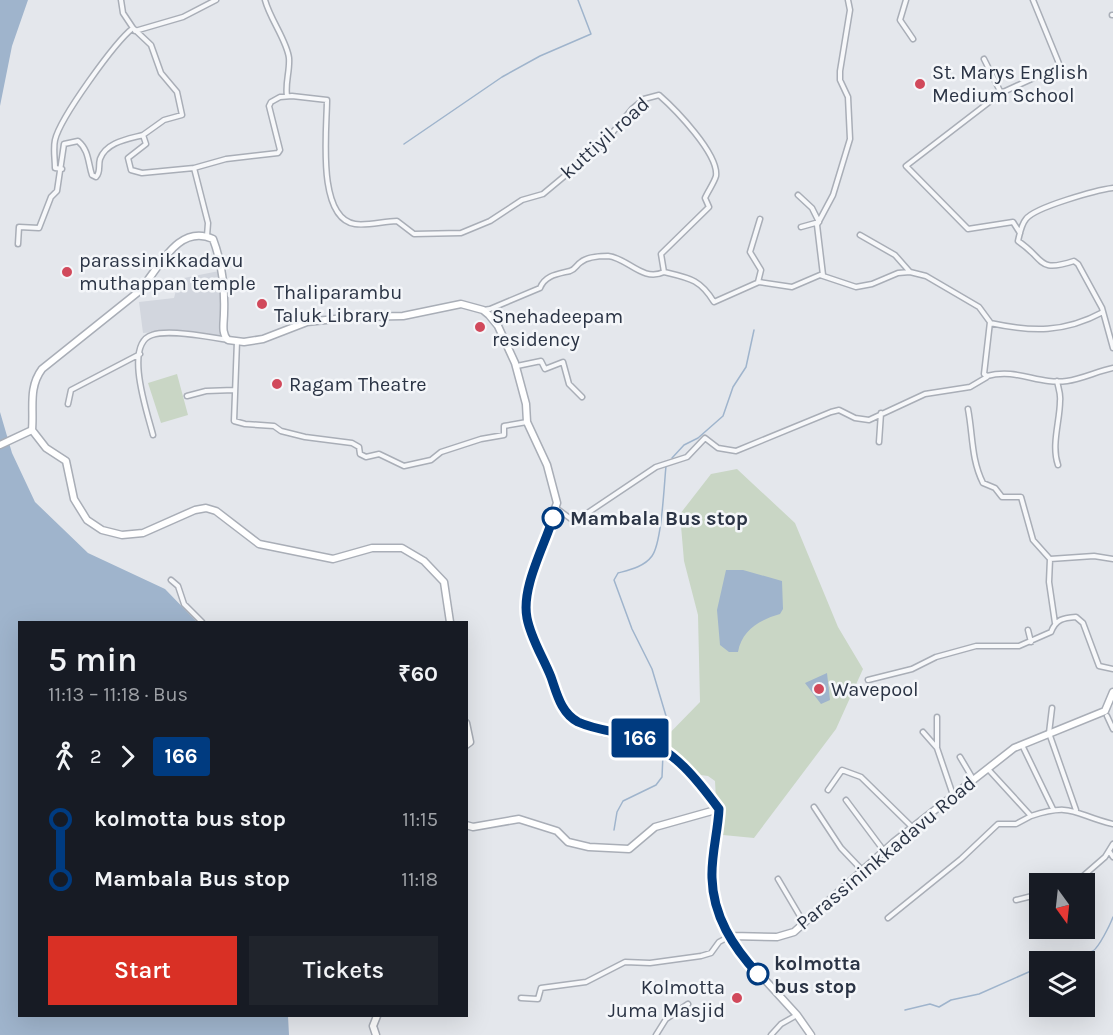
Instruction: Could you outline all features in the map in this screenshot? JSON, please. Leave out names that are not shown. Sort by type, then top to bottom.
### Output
[{"type":"main road","points":[[450,621],[444,582],[424,561],[402,548],[372,548],[333,559],[259,544],[216,511],[207,508],[195,510],[143,533],[122,535],[102,530],[87,520],[74,499],[66,460],[46,448],[32,430],[32,393],[42,369],[137,293],[148,282],[168,251],[186,240],[207,236],[213,239],[222,270],[223,331],[228,340],[263,339],[286,329],[318,321],[403,316],[460,304],[483,310],[498,326],[515,363],[526,404],[527,422],[547,465],[557,502],[525,606],[535,645],[560,696],[562,707],[577,721],[603,732],[650,741],[668,752],[701,786],[719,809],[712,876],[719,915],[731,936],[731,941],[743,958],[797,1016],[811,1035]]},
{"type":"main road","points":[[0,445],[32,430]]},
{"type":"main road","points":[[1100,713],[1105,711],[1113,698],[1113,692]]},
{"type":"main road","name":"Parassininkkadavu Road","points":[[731,936],[777,937],[794,932],[836,892],[912,827],[988,768],[1022,745],[1100,713]]},
{"type":"main road","points":[[468,826],[474,827],[519,819],[557,831],[568,842],[589,847],[629,849],[655,827],[719,809]]},
{"type":"main road","points":[[376,1035],[373,1026],[377,1017]]},
{"type":"street","points":[[18,244],[19,227],[39,228],[51,197],[57,191],[64,144],[78,141],[82,144],[87,151],[92,175],[96,177],[99,173],[100,159],[106,149],[119,142],[143,135],[164,120],[182,115],[183,109],[177,92],[161,73],[151,45],[134,30],[123,13],[121,0]]},
{"type":"street","points":[[62,169],[55,168],[55,142],[61,126],[77,98],[120,41],[134,30],[183,17],[216,0]]},
{"type":"street","points":[[143,135],[146,144],[128,158],[131,170],[142,173],[194,168],[226,159],[278,153],[280,150],[269,106],[271,102],[286,96],[285,83],[289,58],[270,19],[265,0]]},
{"type":"street","points":[[823,275],[817,236],[819,222],[833,195],[850,139],[848,97],[840,80],[850,10],[848,0]]},
{"type":"street","points":[[906,0],[900,20],[913,39]]},
{"type":"street","points":[[1020,233],[1012,222],[968,230],[906,166],[1001,93],[1060,66],[1033,0]]},
{"type":"street","points":[[984,59],[1001,93]]},
{"type":"street","name":"kuttiyil road","points":[[286,96],[327,100],[324,169],[335,208],[353,224],[397,221],[414,234],[461,233],[501,216],[522,200],[543,194],[603,144],[632,109],[644,99],[659,95],[702,144],[715,165],[716,176],[705,198],[709,207],[661,254],[664,272]]},
{"type":"street","points":[[194,168],[208,223],[207,236]]},
{"type":"street","points":[[1113,188],[1093,190],[1031,214],[1018,241],[1045,264],[1059,267],[1074,261],[1097,297],[1113,348]]},
{"type":"street","points":[[798,195],[812,208],[819,222]]},
{"type":"street","points":[[758,282],[761,270],[750,252],[760,219]]},
{"type":"street","points":[[801,227],[819,222]]},
{"type":"street","points":[[860,235],[895,255],[910,272]]},
{"type":"street","points":[[483,310],[522,297],[540,288],[542,282],[552,276],[573,270],[582,261],[594,257],[608,256],[621,260],[644,274],[664,272],[692,279],[703,285],[714,302],[758,282],[792,287],[823,275],[856,287],[872,284],[891,275],[910,272],[926,276],[979,307],[990,323],[984,374],[987,376]]},
{"type":"street","points":[[990,323],[1045,331],[1078,324],[1103,312]]},
{"type":"street","points":[[153,435],[140,391],[140,354],[143,341],[151,335],[228,340]]},
{"type":"street","points":[[237,341],[234,421],[274,426],[280,431],[305,437],[352,443],[359,447],[360,454],[366,457],[379,454],[404,466],[431,460],[441,452],[481,439],[498,438],[504,435],[504,426],[527,422]]},
{"type":"street","points":[[68,404],[71,390],[140,354]]},
{"type":"street","points":[[515,363],[519,368],[541,361],[545,369],[563,362],[569,384],[582,398]]},
{"type":"street","points":[[556,508],[571,519],[583,516],[628,488],[656,467],[687,457],[705,438],[718,448],[736,451],[831,412],[839,410],[855,418],[869,420],[881,412],[924,394],[970,387],[987,376],[1000,373],[1019,373],[1067,381],[1113,368]]},
{"type":"street","points":[[1058,381],[1060,401],[1057,421],[1056,458],[1058,465]]},
{"type":"street","points":[[187,396],[206,391],[234,390]]},
{"type":"street","points":[[868,680],[912,669],[936,657],[976,646],[1020,646],[1051,632],[1055,623],[1049,582],[1050,559],[1033,540],[1021,497],[1002,497],[995,488],[983,483],[973,464],[974,440],[968,409]]},
{"type":"street","points":[[879,442],[881,412]]},
{"type":"street","points":[[1050,559],[1094,556],[1113,559]]},
{"type":"street","points":[[171,580],[178,586],[184,604],[201,621]]},
{"type":"street","points":[[1055,623],[1063,618],[1076,617],[1083,623],[1099,666],[1113,669]]},
{"type":"street","points":[[1028,630],[1031,642]]},
{"type":"street","points":[[1052,708],[1049,733],[1076,810]]},
{"type":"street","points":[[1100,713],[1113,719]]},
{"type":"street","points":[[1107,716],[1113,729]]},
{"type":"street","points":[[937,717],[937,748],[952,795]]},
{"type":"street","points":[[923,732],[937,748]]},
{"type":"street","points":[[1022,745],[1053,809]]},
{"type":"street","points":[[960,757],[973,779]]},
{"type":"street","points":[[988,768],[1031,816]]},
{"type":"street","points":[[828,790],[842,771],[861,777],[912,827]]},
{"type":"street","points":[[846,800],[884,851]]},
{"type":"street","points":[[814,807],[841,848],[850,854],[862,870]]},
{"type":"street","points":[[888,918],[961,859],[998,824],[1016,825],[1031,816],[1053,809],[1076,810],[1113,824]]},
{"type":"street","points":[[1086,873],[1110,851],[1113,844]]},
{"type":"street","points":[[1110,851],[1113,857]]},
{"type":"street","points":[[778,879],[804,923]]},
{"type":"street","points":[[1016,900],[1029,897]]},
{"type":"street","points":[[521,998],[538,999],[541,988],[586,982],[625,962],[650,963],[701,956],[711,953],[719,942],[731,936]]},
{"type":"street","points":[[656,1035],[666,1019],[688,1004]]},
{"type":"street","points":[[771,1035],[781,1024],[797,1016]]},
{"type":"shaded area","points":[[219,271],[222,311],[220,336],[182,330],[143,333],[139,302],[174,298],[179,279]]},
{"type":"green space","points":[[177,374],[188,415],[161,423],[148,383]]},
{"type":"green space","points":[[737,469],[795,523],[838,627],[863,669],[836,729],[754,838],[723,835],[724,808],[716,800],[715,781],[708,776],[693,774],[661,742],[700,702],[698,615],[684,561],[680,514],[711,474]]},
{"type":"water","points":[[0,0],[28,0],[12,46],[0,106]]},
{"type":"water","points":[[0,412],[12,453],[35,502],[88,553],[165,589],[196,621],[18,621],[18,1017],[288,1017],[289,1035],[0,1035]]},
{"type":"water","points":[[726,570],[743,570],[782,581],[783,609],[780,614],[765,619],[753,627],[743,638],[738,652],[729,652],[720,645],[717,610]]},
{"type":"water","name":"Wavepool","points":[[827,673],[830,700],[821,704],[805,683]]},
{"type":"waterway","points":[[404,144],[502,77],[540,56],[591,34],[578,0]]},
{"type":"waterway","points":[[672,458],[684,445],[698,438],[723,416],[733,387],[746,367],[754,330]]},
{"type":"waterway","points":[[665,743],[669,726],[652,669],[632,629],[614,580],[618,573],[636,568],[652,556],[658,539],[666,466]]},
{"type":"waterway","points":[[614,830],[617,812],[623,801],[656,785],[662,777],[663,754]]},
{"type":"waterway","points":[[1093,951],[1101,941],[1113,917]]},
{"type":"waterway","points":[[905,1010],[930,1004],[939,1007],[951,1000],[979,994],[1029,972]]},
{"type":"bus line","name":"166","points":[[553,518],[545,535],[525,606],[535,645],[560,696],[562,707],[569,716],[577,721],[603,732],[650,741],[668,752],[701,786],[719,809],[712,876],[719,915],[721,923],[731,936],[731,941],[758,974]]},
{"type":"place","name":"St. Marys English Medium School","points":[[920,84]]},
{"type":"place","name":"parassinikkadavu muthappan temple","points":[[67,272]]},
{"type":"place","name":"Thaliparambu Taluk Library","points":[[262,304]]},
{"type":"place","name":"Snehadeepam residency","points":[[480,327]]},
{"type":"place","name":"Ragam Theatre","points":[[277,384]]},
{"type":"place","name":"Mambala Bus stop","points":[[553,518]]},
{"type":"place","name":"Wavepool","points":[[819,689]]},
{"type":"place","name":"kolmotta bus stop","points":[[758,974]]},
{"type":"place","name":"Kolmotta Juma Masjid","points":[[737,998]]}]
